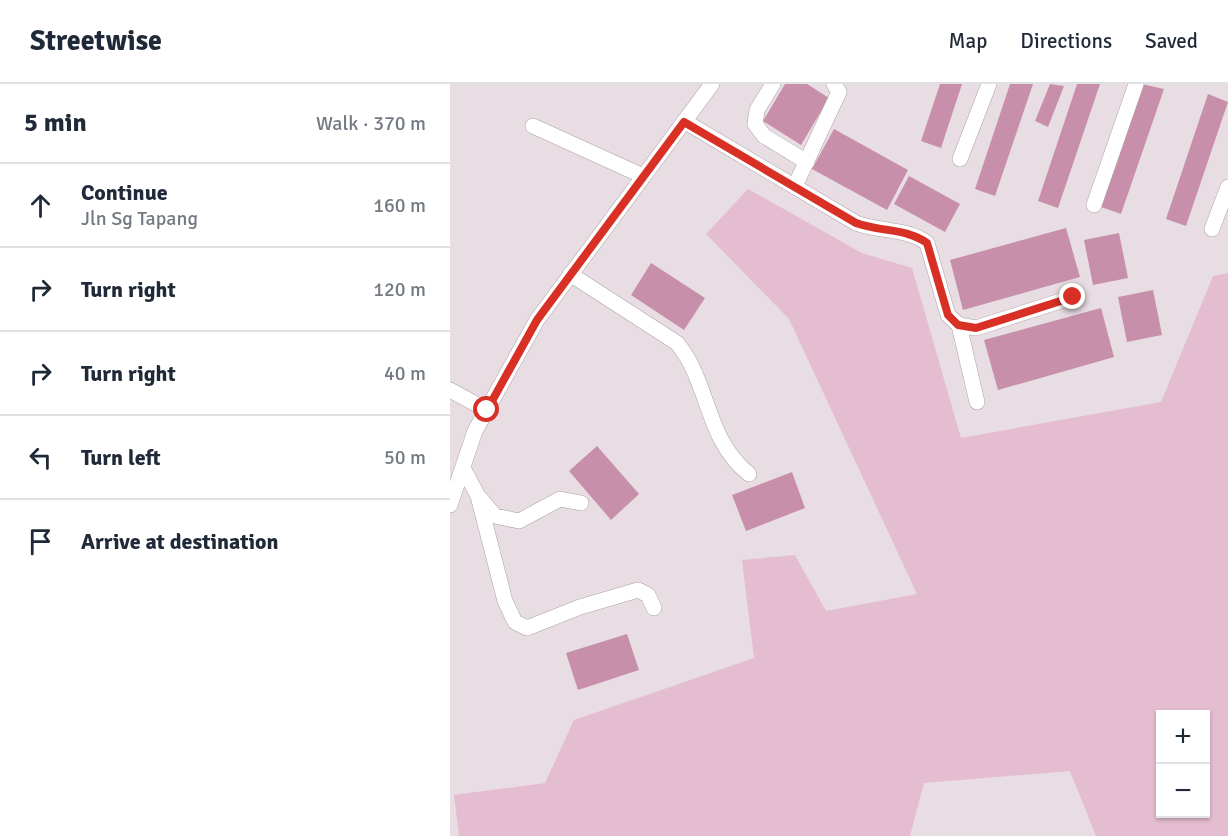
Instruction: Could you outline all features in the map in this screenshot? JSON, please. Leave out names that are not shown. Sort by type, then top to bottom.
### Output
[{"type":"street","points":[[450,505],[475,431],[537,320],[712,84]]},
{"type":"street","points":[[773,84],[757,110],[755,124],[764,135],[807,162]]},
{"type":"street","points":[[795,186],[839,92],[834,84]]},
{"type":"street","points":[[960,159],[989,84]]},
{"type":"street","points":[[1094,205],[1136,84]]},
{"type":"street","points":[[684,122],[856,223],[874,230],[919,237],[927,243],[948,315],[958,325],[977,402]]},
{"type":"street","points":[[533,126],[643,176]]},
{"type":"street","points":[[1212,229],[1228,187]]},
{"type":"street","points":[[570,274],[677,343],[688,356],[717,433],[733,461],[749,474]]},
{"type":"street","points":[[958,325],[976,328],[1073,297]]},
{"type":"street","points":[[450,390],[487,410]]},
{"type":"street","points":[[463,468],[478,496],[495,516],[519,521],[560,499],[581,503]]},
{"type":"street","points":[[478,496],[505,601],[515,622],[520,626],[527,628],[580,606],[638,590],[648,595],[654,608]]},
{"type":"shaded area","points":[[748,189],[862,253],[912,268],[961,438],[1161,402],[1213,276],[1228,273],[1228,836],[1096,836],[1070,771],[924,783],[910,836],[459,836],[454,795],[545,783],[574,720],[754,658],[742,560],[795,555],[826,611],[917,594],[789,319],[706,234]]},
{"type":"building","points":[[785,84],[807,84],[829,98],[801,145],[763,121]]},
{"type":"building","points":[[940,84],[962,84],[941,148],[921,141]]},
{"type":"building","points":[[1010,84],[1033,84],[995,196],[975,189]]},
{"type":"building","points":[[1050,84],[1064,86],[1048,127],[1035,121]]},
{"type":"building","points":[[1077,84],[1100,84],[1058,208],[1038,201]]},
{"type":"building","points":[[1142,84],[1164,89],[1121,214],[1101,207]]},
{"type":"building","points":[[1208,94],[1228,102],[1186,226],[1166,219]]},
{"type":"building","points":[[834,129],[908,170],[887,210],[812,169]]},
{"type":"building","points":[[909,176],[960,204],[945,232],[894,204]]},
{"type":"building","points":[[1066,228],[1080,277],[963,310],[950,260]]},
{"type":"building","points":[[1119,233],[1128,278],[1093,285],[1084,240]]},
{"type":"building","points":[[651,263],[705,298],[684,330],[631,295]]},
{"type":"building","points":[[1153,290],[1162,335],[1127,342],[1118,297]]},
{"type":"building","points":[[1101,308],[1114,357],[998,390],[984,340]]},
{"type":"building","points":[[597,446],[639,494],[611,520],[569,471]]},
{"type":"building","points":[[792,472],[805,508],[746,531],[732,495]]},
{"type":"building","points":[[627,634],[639,670],[578,690],[566,653]]},
{"type":"route","points":[[487,410],[537,320],[684,122],[856,223],[874,230],[896,231],[919,237],[927,243],[948,315],[958,325],[976,328],[1073,297]]}]
